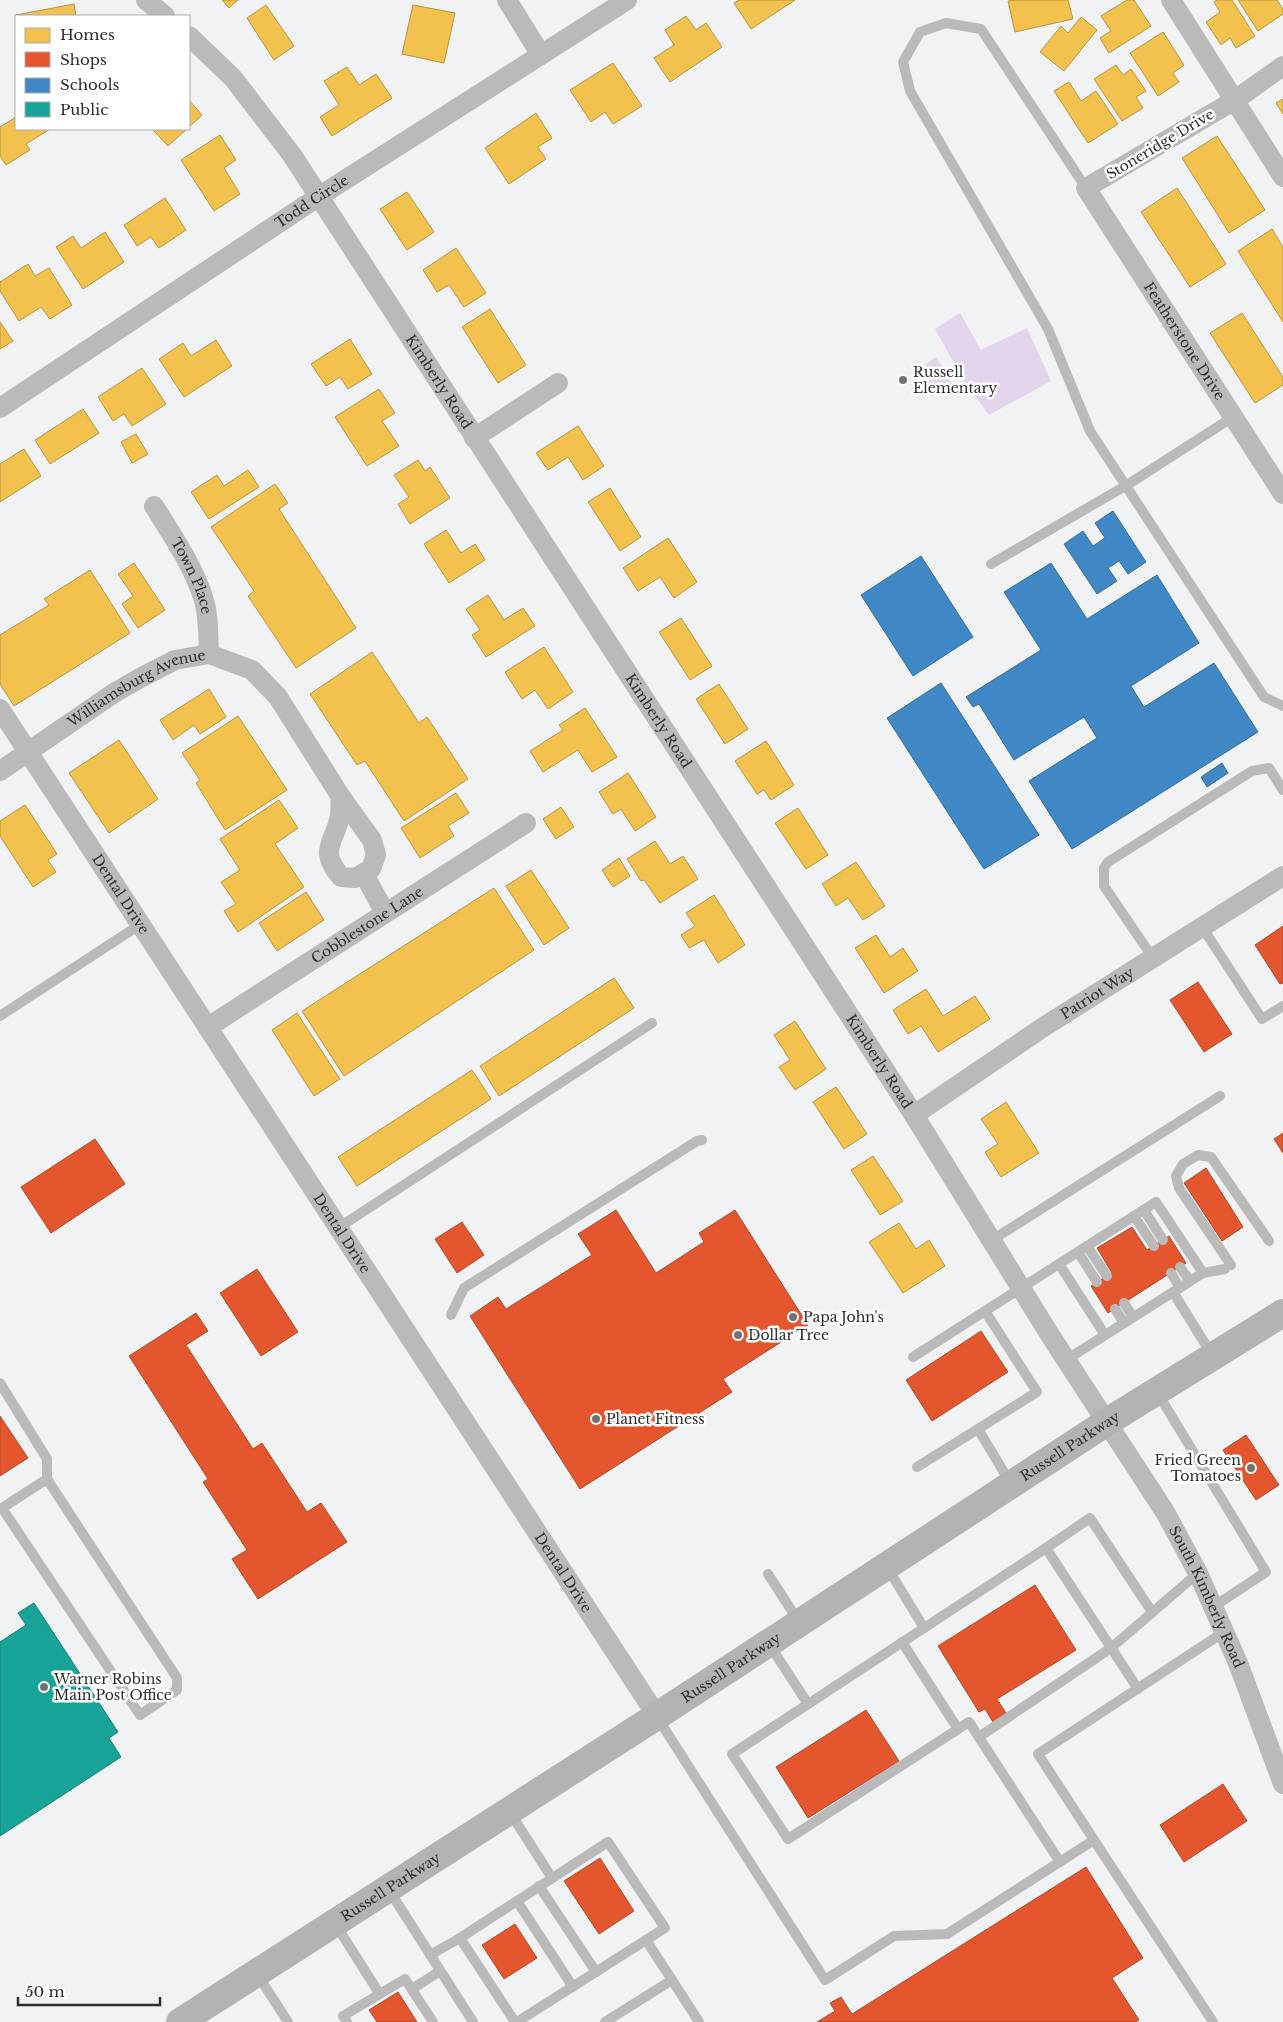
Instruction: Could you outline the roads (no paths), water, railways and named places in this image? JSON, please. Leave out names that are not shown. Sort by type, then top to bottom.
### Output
[{"type":"main road","name":"Russell Parkway","points":[[180,2022],[769,1643],[1107,1422],[1283,1313]]},
{"type":"street","points":[[146,0],[164,15]]},
{"type":"street","points":[[507,0],[541,55]]},
{"type":"street","name":"Todd Circle","points":[[0,408],[318,197],[627,0]]},
{"type":"street","points":[[1170,0],[1283,177]]},
{"type":"street","name":"Kimberly Road","points":[[190,37],[233,78],[292,155],[914,1115],[1066,1360],[1107,1422]]},
{"type":"street","name":"Stoneridge Drive","points":[[1086,188],[1235,100],[1283,66]]},
{"type":"street","name":"Featherstone Drive","points":[[1086,188],[1283,494]]},
{"type":"street","points":[[474,438],[558,383]]},
{"type":"street","name":"Town Place","points":[[154,506],[188,559],[203,598],[208,625],[209,654]]},
{"type":"street","name":"Williamsburg Avenue","points":[[0,771],[114,692],[175,660],[209,654],[252,670],[278,697],[341,796],[372,840],[376,855],[371,869],[364,874]]},
{"type":"street","name":"Dental Drive","points":[[0,709],[656,1716]]},
{"type":"street","points":[[341,796],[340,816],[327,848],[331,865],[341,877],[355,878],[364,874],[385,913]]},
{"type":"street","name":"Cobblestone Lane","points":[[208,1027],[526,823]]},
{"type":"street","name":"Patriot Way","points":[[914,1115],[1045,1026],[1283,876]]},
{"type":"street","name":"South Kimberly Road","points":[[1107,1422],[1165,1512],[1198,1573],[1224,1632],[1283,1784]]},
{"type":"lane","points":[[1086,188],[981,29],[946,23],[920,32],[903,62],[910,91],[1048,329],[1090,431],[1264,697],[1283,706]]},
{"type":"lane","points":[[991,564],[1127,485],[1233,417]]},
{"type":"lane","points":[[1153,958],[1104,886],[1104,868],[1108,862],[1252,771],[1269,768],[1283,790]]},
{"type":"lane","points":[[0,1016],[141,924]]},
{"type":"lane","points":[[1202,927],[1262,1019],[1283,1006]]},
{"type":"lane","points":[[338,1228],[652,1023]]},
{"type":"lane","points":[[992,1240],[1220,1096]]},
{"type":"lane","points":[[451,1315],[464,1288],[696,1141],[702,1140]]},
{"type":"lane","points":[[1066,1360],[1190,1281],[1203,1274],[1228,1267],[1180,1188],[1176,1176],[1183,1164],[1198,1155],[1211,1157],[1269,1241]]},
{"type":"lane","points":[[913,1357],[1156,1202],[1203,1274]]},
{"type":"lane","points":[[1144,1210],[1163,1240]]},
{"type":"lane","points":[[1134,1216],[1154,1246]]},
{"type":"lane","points":[[1082,1249],[1107,1276]]},
{"type":"lane","points":[[1082,1249],[1097,1282]]},
{"type":"lane","points":[[1059,1264],[1105,1336]]},
{"type":"lane","points":[[1180,1267],[1190,1281]]},
{"type":"lane","points":[[1171,1273],[1176,1290],[1213,1356]]},
{"type":"lane","points":[[1124,1323],[1119,1306],[1133,1318]]},
{"type":"lane","points":[[917,1467],[1037,1392],[986,1311]]},
{"type":"lane","points":[[0,1383],[47,1459],[47,1479],[177,1678],[177,1690],[140,1714],[1,1508],[47,1479]]},
{"type":"lane","points":[[1156,1391],[1266,1572],[1213,1607]]},
{"type":"lane","points":[[978,1429],[1012,1485]]},
{"type":"lane","points":[[1060,1862],[969,1722],[788,1838],[732,1754],[1090,1518],[1152,1612]]},
{"type":"lane","points":[[1046,1548],[1138,1689]]},
{"type":"lane","points":[[887,1566],[924,1628]]},
{"type":"lane","points":[[979,1737],[1111,1648],[1198,1573]]},
{"type":"lane","points":[[768,1574],[799,1623]]},
{"type":"lane","points":[[1213,2022],[1038,1754],[1224,1632]]},
{"type":"lane","points":[[902,1642],[958,1729]]},
{"type":"lane","points":[[769,1643],[808,1704]]},
{"type":"lane","points":[[656,1716],[824,1980],[894,1936],[948,1934],[1094,1840]]},
{"type":"lane","points":[[508,1810],[552,1878]]},
{"type":"lane","points":[[430,1955],[460,1938],[608,1842],[665,1928],[516,2022],[460,1938]]},
{"type":"lane","points":[[539,1886],[596,1972]]},
{"type":"lane","points":[[388,1887],[473,2022]]},
{"type":"lane","points":[[517,1901],[573,1987]]},
{"type":"lane","points":[[334,1922],[379,1993]]},
{"type":"lane","points":[[646,1940],[699,2022]]},
{"type":"lane","points":[[412,1989],[440,1971]]},
{"type":"lane","points":[[256,1972],[288,2022]]},
{"type":"lane","points":[[347,2022],[343,2016],[405,1979],[432,2022]]},
{"type":"lane","points":[[605,2022],[672,1980]]},
{"type":"place","name":"Russell Elementary","points":[[903,380]]},
{"type":"place","name":"Papa John's","points":[[793,1317]]},
{"type":"place","name":"Dollar Tree","points":[[738,1335]]},
{"type":"place","name":"Planet Fitness","points":[[596,1419]]},
{"type":"place","name":"Fried Green Tomatoes","points":[[1251,1468]]},
{"type":"place","name":"Warner Robins Main Post Office","points":[[44,1687]]}]
